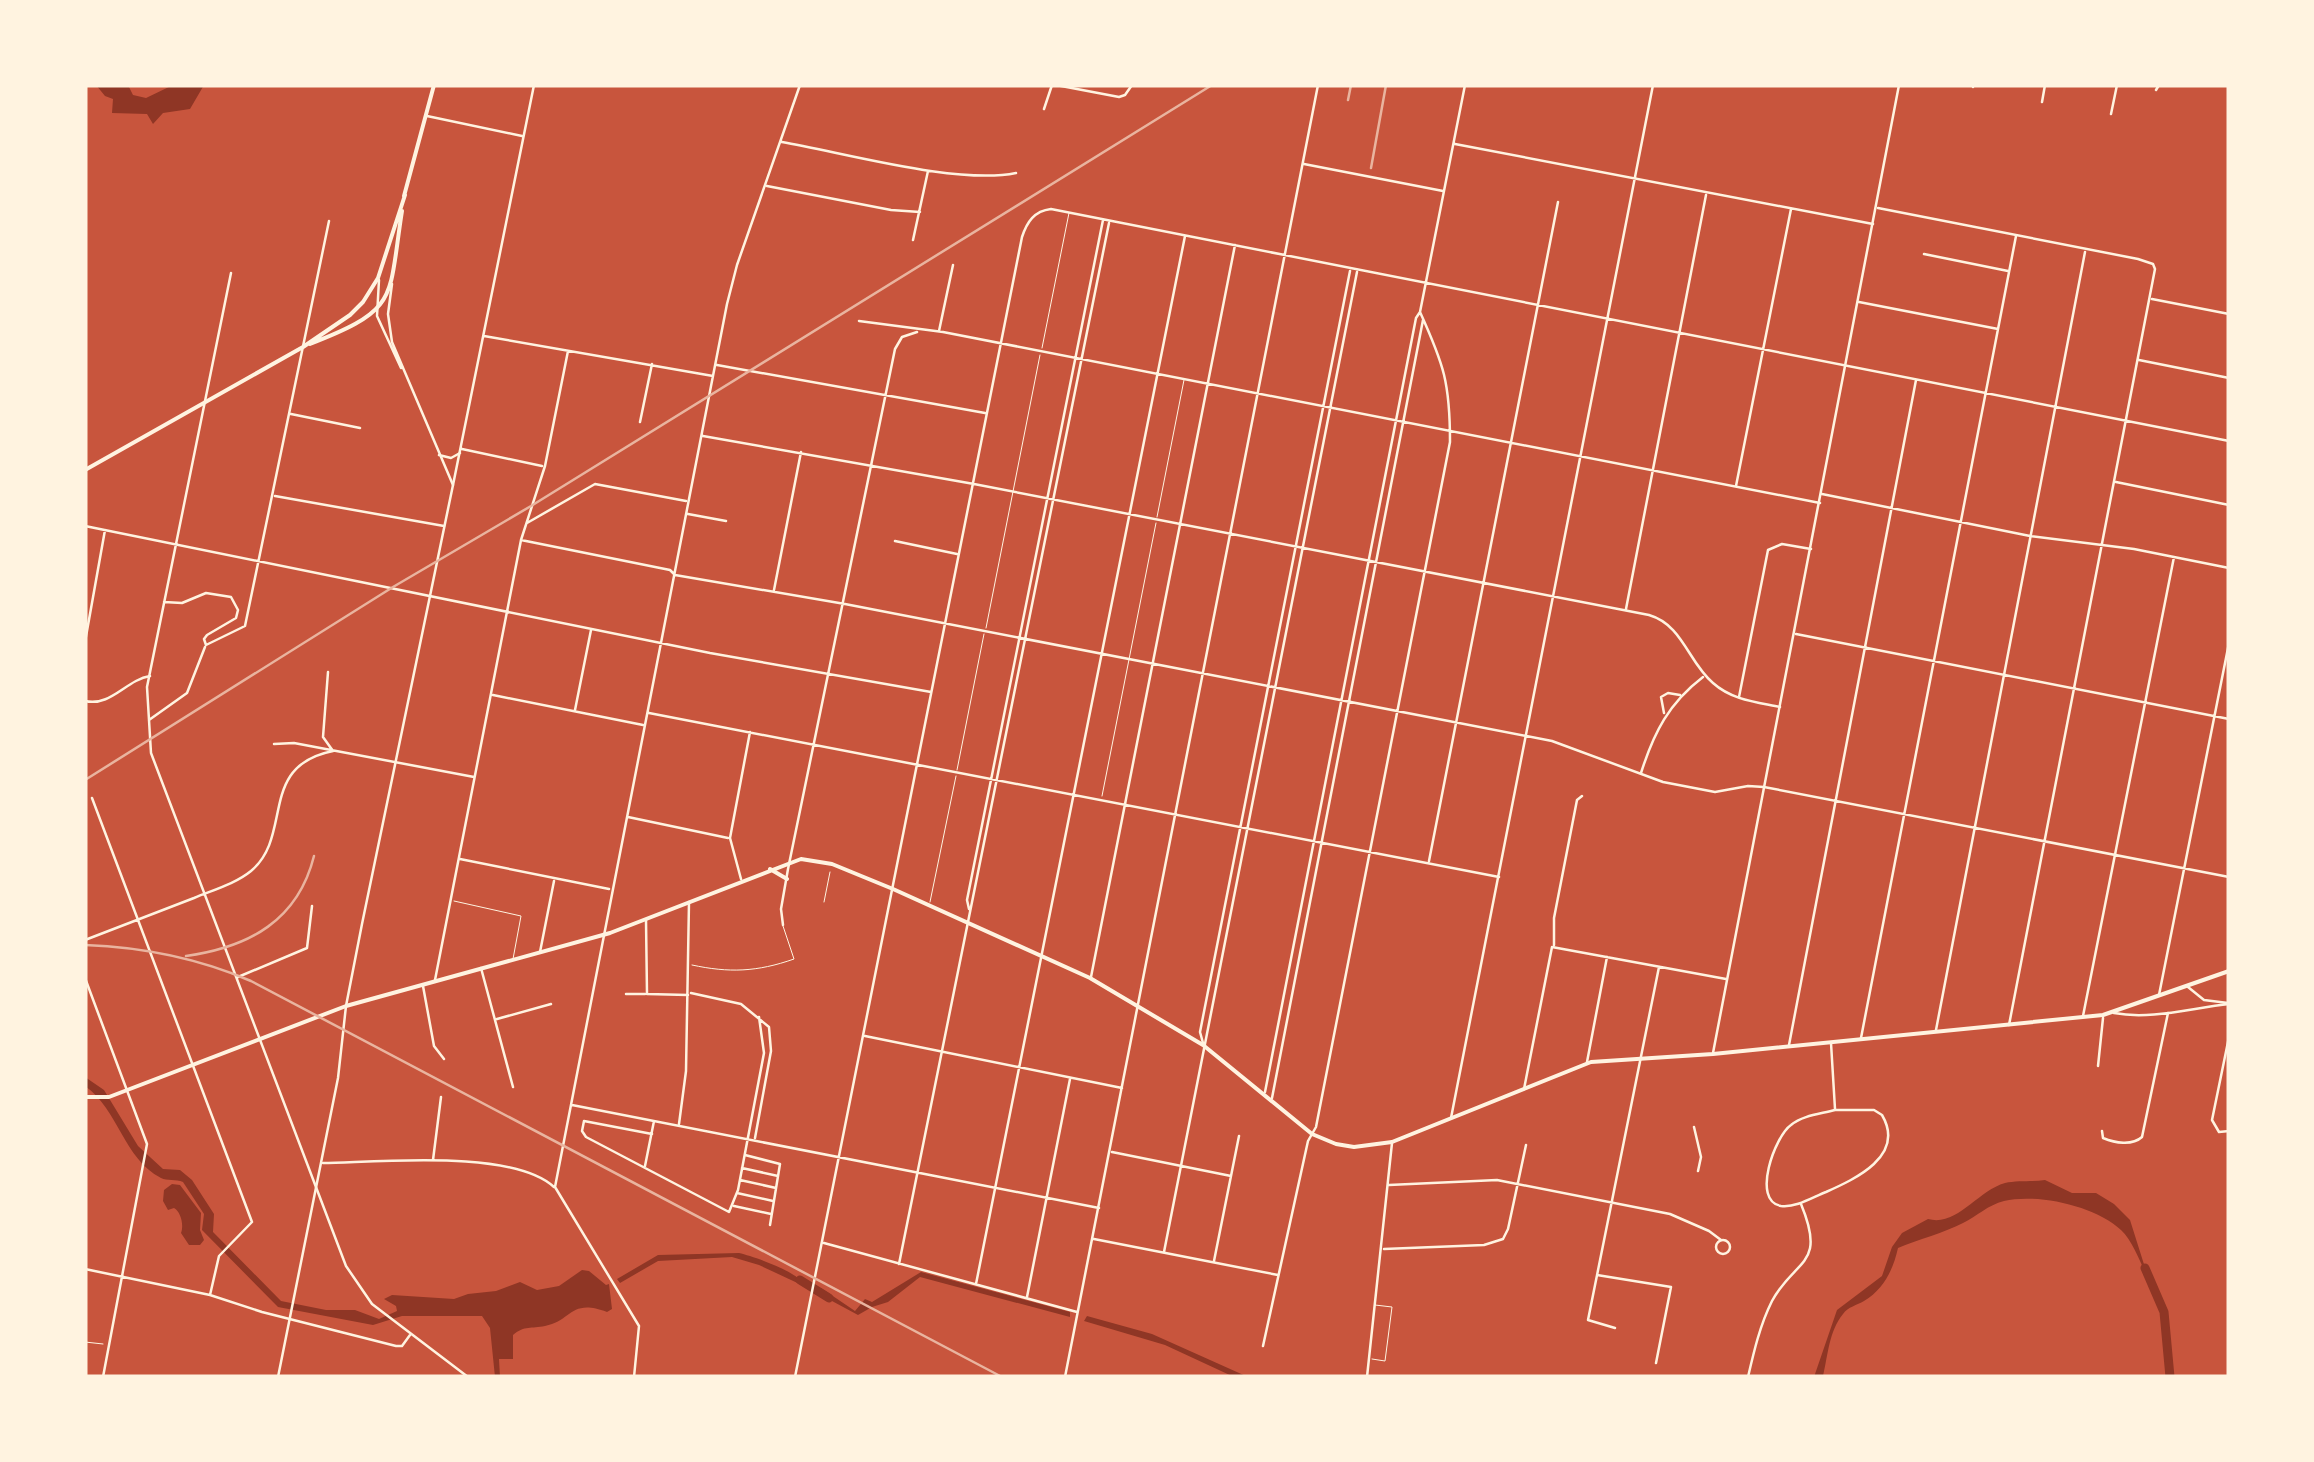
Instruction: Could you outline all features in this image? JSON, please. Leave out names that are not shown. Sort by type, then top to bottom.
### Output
[{"type":"main road","points":[[85,470],[303,347],[358,308],[380,272],[434,85]]},
{"type":"main road","points":[[303,347],[356,325],[376,311],[392,283],[405,194]]},
{"type":"main road","points":[[85,1098],[127,1090],[346,1006],[603,936],[793,860],[806,859],[832,864],[893,889],[1090,978],[1203,1044],[1312,1134],[1354,1147],[1392,1142],[1587,1064],[2104,1016],[2229,971]]},
{"type":"main road","points":[[770,869],[787,879]]},
{"type":"street","points":[[278,1377],[322,1163],[346,1006],[534,85]]},
{"type":"street","points":[[554,1187],[737,265],[800,85]]},
{"type":"street","points":[[1044,109],[1054,85],[1113,96],[1125,95],[1132,85]]},
{"type":"street","points":[[1066,1377],[1318,85]]},
{"type":"street","points":[[1264,1094],[1464,85]]},
{"type":"street","points":[[1451,1120],[1653,85]]},
{"type":"street","points":[[1713,1054],[1899,85]]},
{"type":"street","points":[[2042,102],[2045,85]]},
{"type":"street","points":[[2111,114],[2117,85]]},
{"type":"street","points":[[426,116],[523,136]]},
{"type":"street","points":[[781,142],[928,169],[995,177],[1016,172]]},
{"type":"street","points":[[1453,144],[1873,224]]},
{"type":"street","points":[[1302,164],[1444,191]]},
{"type":"street","points":[[913,240],[928,169]]},
{"type":"street","points":[[765,186],[920,212]]},
{"type":"street","points":[[1626,610],[1707,192]]},
{"type":"street","points":[[1428,862],[1558,202]]},
{"type":"street","points":[[1736,487],[1791,208]]},
{"type":"street","points":[[1876,208],[2153,264],[2156,272],[2009,1025]]},
{"type":"street","points":[[798,1376],[1022,237],[1032,217],[1046,209],[1068,213],[2229,442]]},
{"type":"street","points":[[929,906],[1068,213]]},
{"type":"street","points":[[970,910],[968,900],[978,848],[1103,220]]},
{"type":"street","points":[[206,646],[246,626],[329,221]]},
{"type":"street","points":[[899,1264],[1110,222]]},
{"type":"street","points":[[1861,1040],[2016,235]]},
{"type":"street","points":[[976,1284],[1185,236]]},
{"type":"street","points":[[1090,978],[1235,246]]},
{"type":"street","points":[[1936,1032],[2086,249]]},
{"type":"street","points":[[1924,254],[2009,271]]},
{"type":"street","points":[[938,332],[953,265]]},
{"type":"street","points":[[1203,1044],[1200,1032],[1350,268]]},
{"type":"street","points":[[1164,1252],[1357,269]]},
{"type":"street","points":[[401,368],[388,322],[392,283],[389,274],[380,272],[376,311],[439,455],[452,484]]},
{"type":"street","points":[[231,273],[150,676],[148,721],[152,753],[349,1274],[367,1299],[468,1377]]},
{"type":"street","points":[[1090,289],[1096,290]]},
{"type":"street","points":[[2150,298],[2229,314]]},
{"type":"street","points":[[1858,302],[1998,328]]},
{"type":"street","points":[[1263,1346],[1317,1123],[1450,432],[1446,375],[1436,342],[1420,312]]},
{"type":"street","points":[[1271,1099],[1423,319]]},
{"type":"street","points":[[859,321],[1002,344],[1820,502]]},
{"type":"street","points":[[688,965],[744,972],[794,958],[781,910],[787,879],[898,342],[905,335],[920,332]]},
{"type":"street","points":[[483,336],[713,376]]},
{"type":"street","points":[[1337,336],[1344,338]]},
{"type":"street","points":[[434,981],[522,540],[544,466],[568,350]]},
{"type":"street","points":[[2138,360],[2229,378]]},
{"type":"street","points":[[640,422],[652,364]]},
{"type":"street","points":[[716,364],[988,414]]},
{"type":"street","points":[[1102,799],[1184,380]]},
{"type":"street","points":[[1788,1047],[1916,380]]},
{"type":"street","points":[[290,414],[360,428]]},
{"type":"street","points":[[1062,429],[1068,430]]},
{"type":"street","points":[[702,435],[1626,610],[1669,623],[1706,676],[1738,698],[1780,707]]},
{"type":"street","points":[[439,455],[451,458],[460,451],[544,466]]},
{"type":"street","points":[[774,592],[801,452]]},
{"type":"street","points":[[1309,477],[1316,478]]},
{"type":"street","points":[[2114,482],[2229,505]]},
{"type":"street","points":[[526,524],[595,484],[689,501]]},
{"type":"street","points":[[1383,489],[1390,491]]},
{"type":"street","points":[[1822,494],[2030,536],[2134,549],[2229,568]]},
{"type":"street","points":[[274,496],[444,526]]},
{"type":"street","points":[[687,514],[726,521]]},
{"type":"street","points":[[85,526],[932,692]]},
{"type":"street","points":[[85,642],[106,530]]},
{"type":"street","points":[[522,540],[670,570],[675,575],[845,604],[1526,736],[1563,744],[1641,774],[1714,792],[1764,787],[2229,876]]},
{"type":"street","points":[[895,541],[960,555]]},
{"type":"street","points":[[1738,698],[1768,550],[1782,544],[1811,549]]},
{"type":"street","points":[[2083,1018],[2174,558]]},
{"type":"street","points":[[1034,568],[1041,570]]},
{"type":"street","points":[[148,721],[188,694],[206,646],[204,638],[236,618],[238,610],[231,597],[206,592],[182,603],[164,602]]},
{"type":"street","points":[[1282,615],[1289,616]]},
{"type":"street","points":[[575,712],[592,627]]},
{"type":"street","points":[[1355,632],[1362,634]]},
{"type":"street","points":[[1794,634],[2229,719]]},
{"type":"street","points":[[2159,997],[2229,643]]},
{"type":"street","points":[[328,672],[323,737],[333,751]]},
{"type":"street","points":[[85,700],[100,702],[150,676]]},
{"type":"street","points":[[1641,774],[1665,714],[1680,694],[1706,676]]},
{"type":"street","points":[[1665,714],[1660,697],[1680,694]]},
{"type":"street","points":[[492,695],[645,725]]},
{"type":"street","points":[[1006,707],[1013,708]]},
{"type":"street","points":[[647,713],[1499,877]]},
{"type":"street","points":[[741,880],[730,838],[750,732]]},
{"type":"street","points":[[274,744],[294,743],[475,778]]},
{"type":"street","points":[[85,940],[235,882],[258,863],[268,846],[288,778],[307,759],[333,751]]},
{"type":"street","points":[[1254,756],[1262,757]]},
{"type":"street","points":[[1328,770],[1336,771]]},
{"type":"street","points":[[1524,1090],[1577,800],[1582,796]]},
{"type":"street","points":[[92,798],[252,1222],[222,1252],[210,1295]]},
{"type":"street","points":[[626,817],[730,838]]},
{"type":"street","points":[[978,848],[985,849]]},
{"type":"street","points":[[459,859],[612,889]]},
{"type":"street","points":[[824,902],[830,872]]},
{"type":"street","points":[[539,953],[554,878]]},
{"type":"street","points":[[1227,894],[1234,896]]},
{"type":"street","points":[[450,900],[521,916],[513,960]]},
{"type":"street","points":[[679,1125],[686,1081],[689,902]]},
{"type":"street","points":[[237,978],[307,948],[312,906]]},
{"type":"street","points":[[1300,918],[1306,919]]},
{"type":"street","points":[[646,919],[646,994]]},
{"type":"street","points":[[1553,947],[1728,979]]},
{"type":"street","points":[[1587,1064],[1607,956]]},
{"type":"street","points":[[1213,965],[1221,967]]},
{"type":"street","points":[[1616,1328],[1588,1320],[1659,967]]},
{"type":"street","points":[[481,968],[513,1087]]},
{"type":"street","points":[[85,978],[146,1139],[147,1154],[104,1377]]},
{"type":"street","points":[[422,984],[434,1046],[444,1059]]},
{"type":"street","points":[[2188,987],[2204,1000],[2229,1003]]},
{"type":"street","points":[[1285,992],[1292,993]]},
{"type":"street","points":[[626,994],[688,994],[741,1004],[769,1027],[772,1040],[754,1140]]},
{"type":"street","points":[[2114,1014],[2168,1013],[2229,1003]]},
{"type":"street","points":[[495,1019],[551,1004]]},
{"type":"street","points":[[2102,1131],[2102,1138],[2112,1142],[2140,1140],[2148,1119],[2168,1013]]},
{"type":"street","points":[[2098,1066],[2104,1016]]},
{"type":"street","points":[[652,1134],[584,1121],[582,1134],[730,1212],[740,1180],[764,1053],[759,1018]]},
{"type":"street","points":[[864,1036],[1123,1088]]},
{"type":"street","points":[[2229,1036],[2214,1109],[2215,1129],[2229,1130]]},
{"type":"street","points":[[1831,1043],[1835,1110]]},
{"type":"street","points":[[1026,1298],[1070,1078]]},
{"type":"street","points":[[432,1162],[442,1097]]},
{"type":"street","points":[[571,1105],[1099,1208]]},
{"type":"street","points":[[1835,1110],[1878,1112],[1887,1126],[1884,1148],[1865,1174],[1800,1203],[1779,1206],[1770,1198],[1767,1185],[1775,1145],[1795,1121],[1835,1110]]},
{"type":"street","points":[[644,1168],[654,1120]]},
{"type":"street","points":[[1694,1128],[1701,1150],[1698,1171]]},
{"type":"street","points":[[1214,1262],[1239,1136]]},
{"type":"street","points":[[1367,1377],[1392,1142]]},
{"type":"street","points":[[1381,1249],[1478,1246],[1498,1241],[1508,1228],[1526,1145]]},
{"type":"street","points":[[1110,1152],[1231,1176]]},
{"type":"street","points":[[744,1155],[780,1164],[770,1226]]},
{"type":"street","points":[[322,1163],[432,1162],[535,1172],[554,1187],[614,1280],[638,1326],[634,1377]]},
{"type":"street","points":[[742,1168],[780,1176]]},
{"type":"street","points":[[1389,1185],[1480,1179],[1516,1184],[1670,1214],[1710,1231],[1721,1240]]},
{"type":"street","points":[[740,1180],[777,1188]]},
{"type":"street","points":[[737,1193],[774,1201]]},
{"type":"street","points":[[1748,1377],[1767,1311],[1782,1286],[1804,1265],[1808,1254],[1809,1228],[1800,1203]]},
{"type":"street","points":[[733,1206],[772,1214]]},
{"type":"street","points":[[1092,1239],[1280,1276]]},
{"type":"street","points":[[823,1243],[1078,1315]]},
{"type":"street","points":[[85,1269],[210,1295],[399,1346],[411,1334]]},
{"type":"street","points":[[1598,1275],[1672,1287],[1656,1362]]},
{"type":"street","points":[[1369,1359],[1384,1361],[1392,1307],[1375,1305]]},
{"type":"street","points":[[85,1342],[102,1344]]},
{"type":"shaded area","points":[[96,85],[128,85],[133,95],[146,98],[173,85],[204,85],[190,109],[163,113],[153,124],[147,114],[112,113],[113,99]]},
{"type":"shaded area","points":[[85,1077],[104,1090],[138,1146],[163,1169],[180,1170],[192,1180],[214,1214],[213,1232],[281,1301],[326,1310],[355,1310],[379,1319],[397,1311],[384,1299],[392,1295],[454,1299],[520,1282],[537,1290],[559,1286],[582,1270],[609,1284],[612,1309],[578,1309],[554,1323],[517,1332],[513,1335],[513,1359],[499,1359],[500,1377],[495,1377],[490,1328],[482,1316],[402,1316],[373,1325],[278,1307],[202,1230],[204,1214],[183,1182],[161,1178],[138,1159],[106,1108],[85,1086]]},
{"type":"shaded area","points":[[2045,1180],[2072,1193],[2096,1193],[2114,1204],[2130,1220],[2148,1277],[2125,1235],[2097,1214],[2049,1200],[2004,1201],[1956,1227],[1898,1248],[1882,1285],[1838,1321],[1823,1376],[1814,1377],[1837,1310],[1882,1276],[1892,1247],[1902,1233],[1928,1219],[1948,1218],[2005,1183]]},
{"type":"shaded area","points":[[172,1184],[180,1185],[201,1213],[204,1240],[200,1245],[189,1245],[181,1233],[178,1212],[174,1208],[168,1210],[163,1201],[164,1190]]},
{"type":"shaded area","points":[[739,1253],[787,1271],[806,1287],[732,1257],[658,1261],[620,1283],[617,1279],[658,1255]]},
{"type":"shaded area","points":[[921,1272],[1070,1312],[1070,1317],[920,1277],[888,1302],[858,1315],[819,1294],[821,1288],[855,1311],[865,1299],[872,1302]]},
{"type":"shaded area","points":[[1087,1316],[1152,1334],[1248,1377],[1234,1377],[1165,1345],[1084,1321]]},
{"type":"waterway","points":[[2145,1268],[2164,1312],[2170,1377]]},
{"type":"waterway","points":[[800,1280],[829,1298]]},
{"type":"railway","points":[[85,780],[1212,85]]},
{"type":"railway","points":[[1348,100],[1351,85]]},
{"type":"railway","points":[[1371,168],[1386,85]]},
{"type":"railway","points":[[186,956],[231,946],[268,927],[296,897],[314,856]]},
{"type":"railway","points":[[85,945],[170,956],[251,981],[1002,1377]]}]
